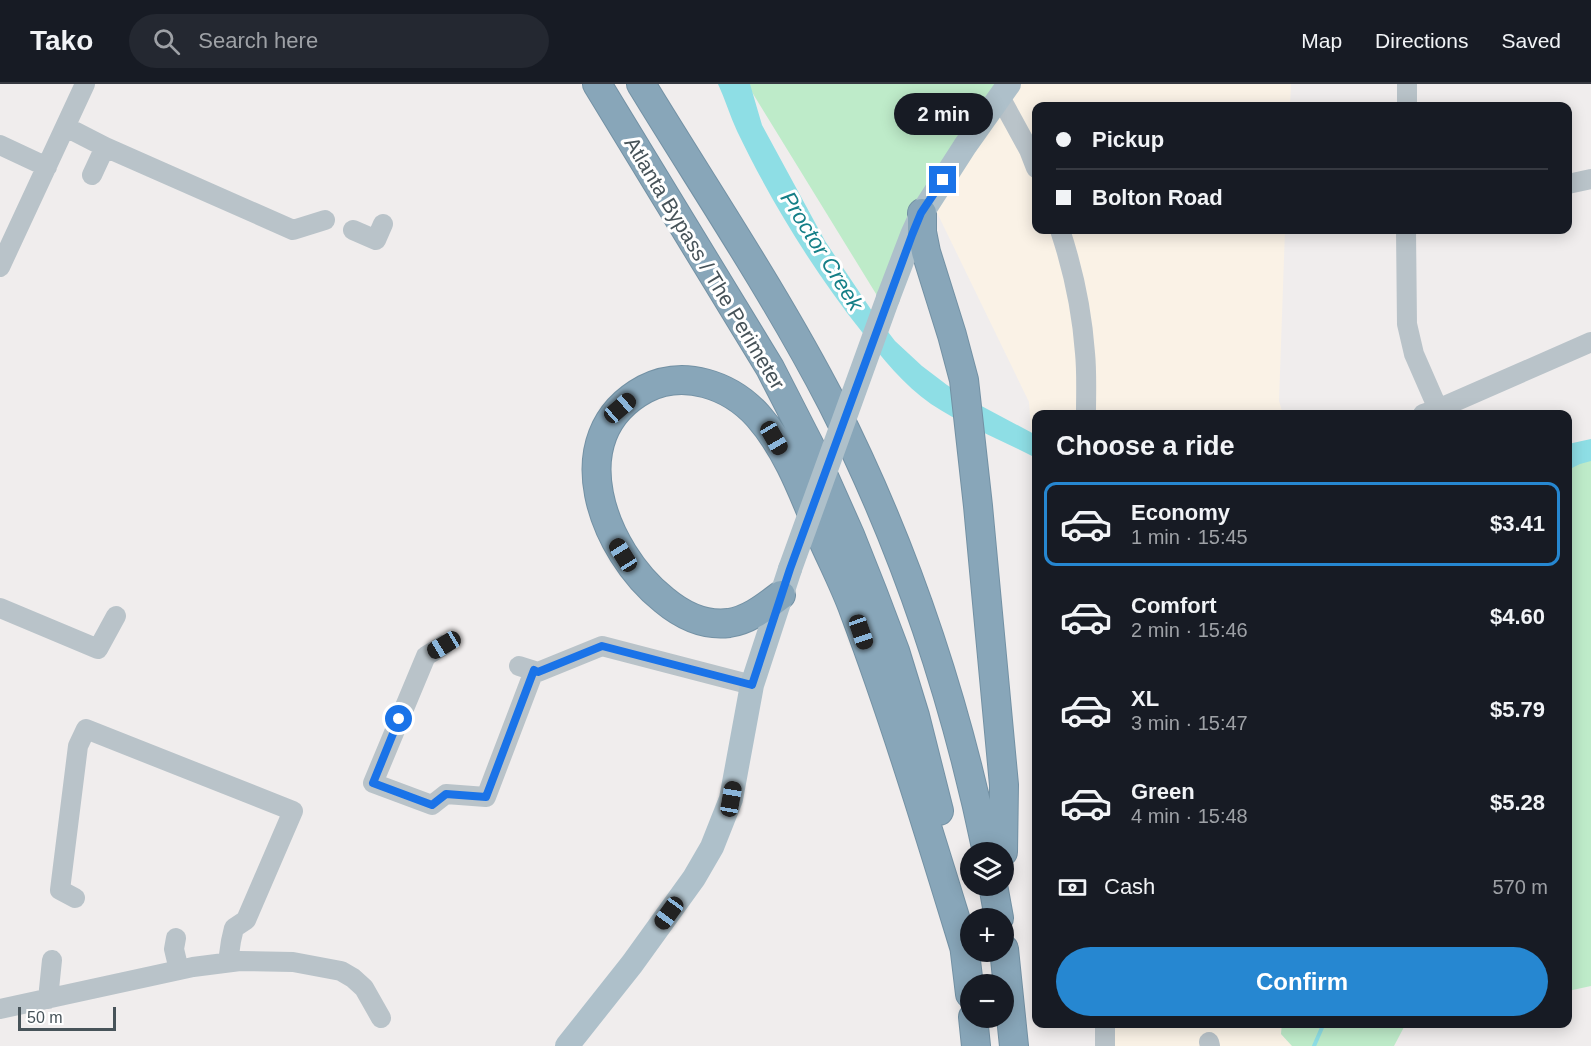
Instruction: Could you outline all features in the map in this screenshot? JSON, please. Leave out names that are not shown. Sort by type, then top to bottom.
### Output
[{"type":"highway","name":"Atlanta Bypass / The Perimeter","points":[[597,84],[770,368],[813,452],[895,651],[931,772],[960,910]]},
{"type":"highway","name":"Atlanta Bypass / The Perimeter","points":[[641,84],[788,324],[859,460],[883,514],[930,635],[966,758],[985,842]]},
{"type":"highway","points":[[921,213],[926,252],[964,381],[975,472],[1004,785],[1004,842]]},
{"type":"highway","points":[[786,582],[760,610],[736,621],[720,623],[702,621],[684,614],[669,605],[645,583],[630,565],[605,520],[596,477],[597,458],[602,438],[620,408],[648,388],[665,382],[700,381],[723,389],[743,402],[774,438],[792,469],[854,609],[900,743],[960,934]]},
{"type":"highway","points":[[1005,962],[1014,1046]]},
{"type":"highway","points":[[974,1028],[976,1046]]},
{"type":"main road","points":[[567,1046],[632,964],[694,878],[712,847],[731,799],[752,685],[786,582],[888,298],[921,213],[1005,91]]},
{"type":"street","points":[[0,267],[85,84]]},
{"type":"street","points":[[1407,84],[1407,102]]},
{"type":"street","points":[[1005,91],[1032,158]]},
{"type":"street","points":[[66,127],[105,147],[293,230],[325,220]]},
{"type":"street","points":[[0,145],[47,167]]},
{"type":"street","points":[[92,175],[105,147]]},
{"type":"street","points":[[1572,183],[1591,179]]},
{"type":"street","points":[[352,230],[376,240],[383,224]]},
{"type":"street","points":[[1061,234],[1078,299],[1085,353],[1086,410]]},
{"type":"street","points":[[1406,234],[1407,324],[1429,410]]},
{"type":"street","points":[[1435,410],[1591,342]]},
{"type":"street","points":[[0,609],[98,650],[116,616]]},
{"type":"street","points":[[444,645],[426,656],[373,783],[432,805],[446,794],[486,797],[527,668],[538,672],[602,646],[752,685]]},
{"type":"street","points":[[75,898],[60,890],[78,746],[86,729],[293,811],[246,920],[234,928],[228,962]]},
{"type":"street","points":[[176,938],[174,949],[179,970]]},
{"type":"street","points":[[48,999],[52,960]]},
{"type":"street","points":[[0,1009],[179,970],[228,962],[293,962],[341,971],[353,978],[364,988],[381,1018]]},
{"type":"street","points":[[1105,1028],[1105,1046]]},
{"type":"shaded area","points":[[1009,84],[1291,84],[1290,102],[1032,102],[1032,234],[1285,234],[1279,401],[1282,410],[1032,410],[1032,442],[1029,402],[926,190]]},
{"type":"shaded area","points":[[1097,1028],[1282,1028],[1281,1034],[1292,1046],[1097,1046]]},
{"type":"green space","points":[[747,84],[1009,84],[926,190],[889,315]]},
{"type":"green space","points":[[1591,449],[1591,986],[1572,990],[1572,455]]},
{"type":"green space","points":[[1282,1028],[1403,1028],[1394,1046],[1292,1046],[1281,1034]]},
{"type":"water","name":"Proctor Creek","points":[[718,84],[750,84],[762,125],[825,241],[872,311],[895,341],[922,366],[974,402],[1032,433],[1032,456],[944,412],[903,380],[827,285],[778,209],[734,125]]},
{"type":"water","points":[[1591,439],[1591,461],[1572,468],[1572,443]]},
{"type":"waterway","points":[[1314,1046],[1322,1028]]},
{"type":"route","points":[[399,719],[373,783],[432,805],[446,794],[486,797],[534,670],[538,672],[602,646],[752,685],[790,569],[888,298],[921,213],[943,180]]}]
